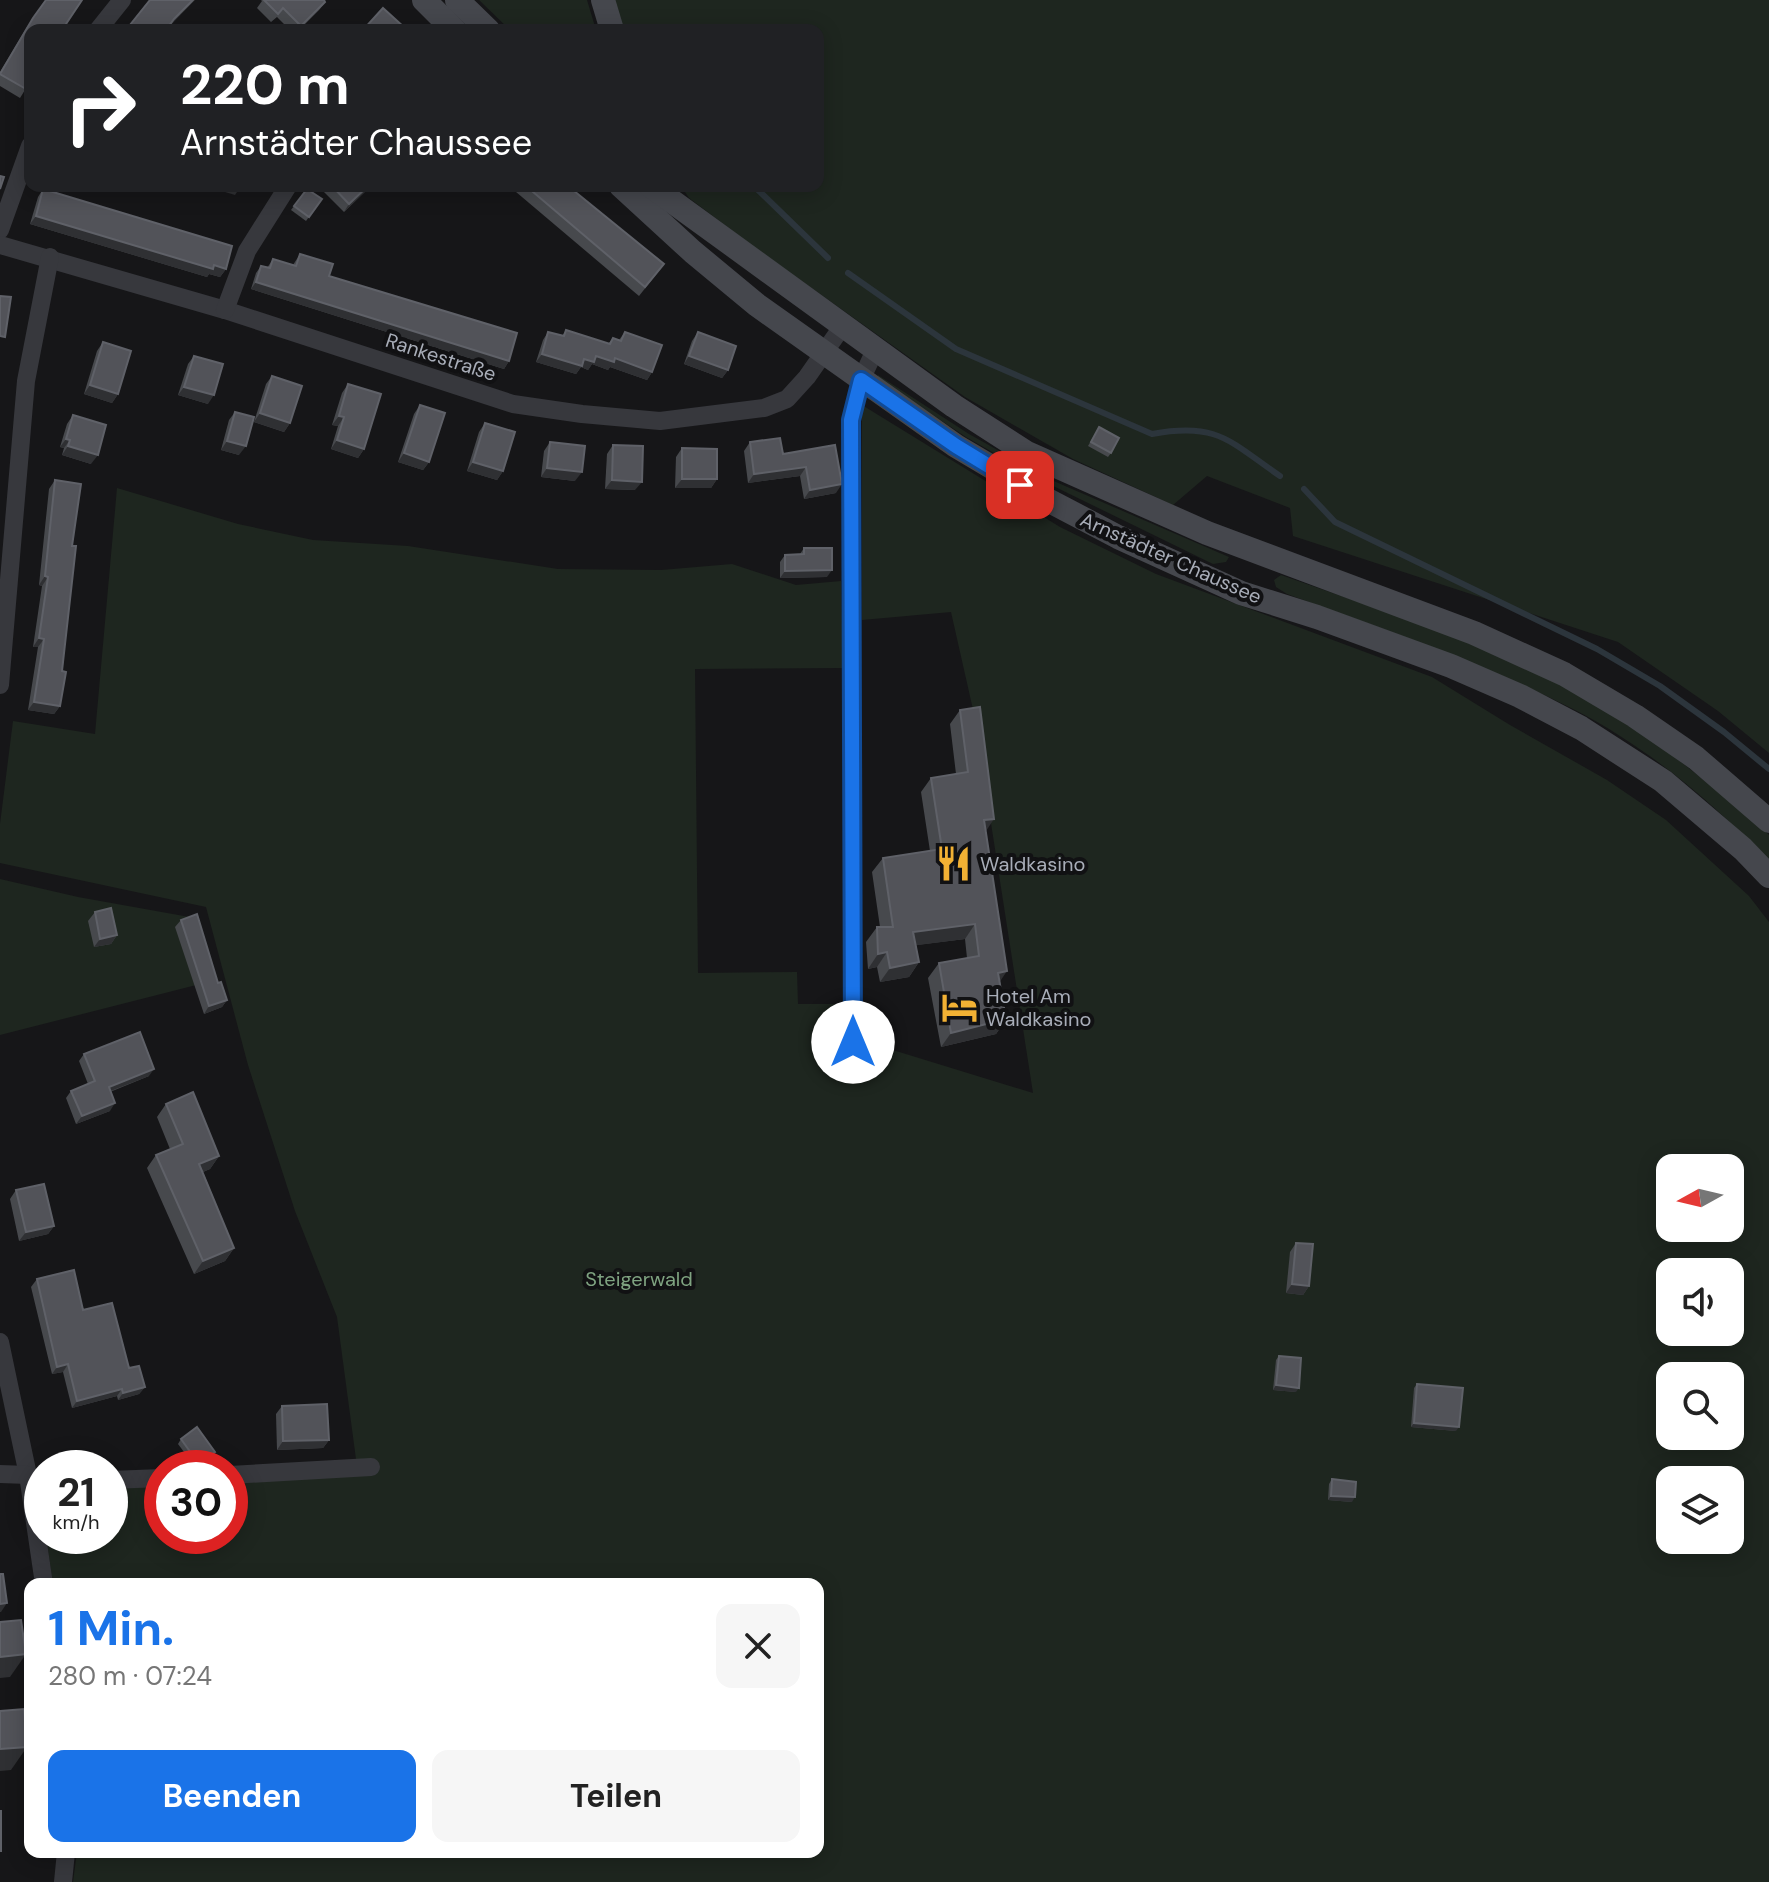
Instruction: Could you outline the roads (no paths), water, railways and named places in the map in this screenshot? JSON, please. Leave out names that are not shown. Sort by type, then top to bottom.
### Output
[{"type":"main road","points":[[424,0],[444,24]]},
{"type":"main road","points":[[457,0],[482,24]]},
{"type":"main road","points":[[603,0],[610,24]]},
{"type":"main road","name":"Arnstädter Chaussee","points":[[651,192],[1027,453],[1207,533],[1474,633],[1564,674],[1635,716],[1696,758],[1769,821]]},
{"type":"main road","name":"Arnstädter Chaussee","points":[[651,192],[757,305],[956,446],[1118,537],[1241,593],[1451,666],[1520,696],[1581,728],[1663,781],[1743,849],[1769,876]]},
{"type":"street","points":[[103,24],[122,0]]},
{"type":"street","points":[[0,230],[24,163]]},
{"type":"street","points":[[225,310],[247,251],[284,192]]},
{"type":"street","name":"Rankestraße","points":[[0,245],[225,310],[513,404],[582,414],[660,421],[764,408],[787,399],[807,377],[844,324]]},
{"type":"street","points":[[0,685],[26,381],[50,257]]},
{"type":"street","points":[[853,1042],[851,420],[861,380],[876,348]]},
{"type":"street","points":[[0,1342],[26,1450]]},
{"type":"street","points":[[248,1474],[371,1467]]},
{"type":"street","points":[[0,1474],[24,1479]]},
{"type":"street","points":[[41,1554],[43,1578]]},
{"type":"street","points":[[63,1882],[65,1858]]},
{"type":"waterway","points":[[760,192],[828,258]]},
{"type":"waterway","points":[[848,273],[956,349],[1152,434],[1193,431],[1222,437],[1280,476]]},
{"type":"waterway","points":[[1304,489],[1335,522],[1597,649],[1660,686],[1769,769]]},
{"type":"place","name":"Waldkasino","points":[[954,864]]},
{"type":"place","name":"Hotel Am Waldkasino","points":[[960,1007]]},
{"type":"park label","name":"Steigerwald","points":[[639,1279]]}]
